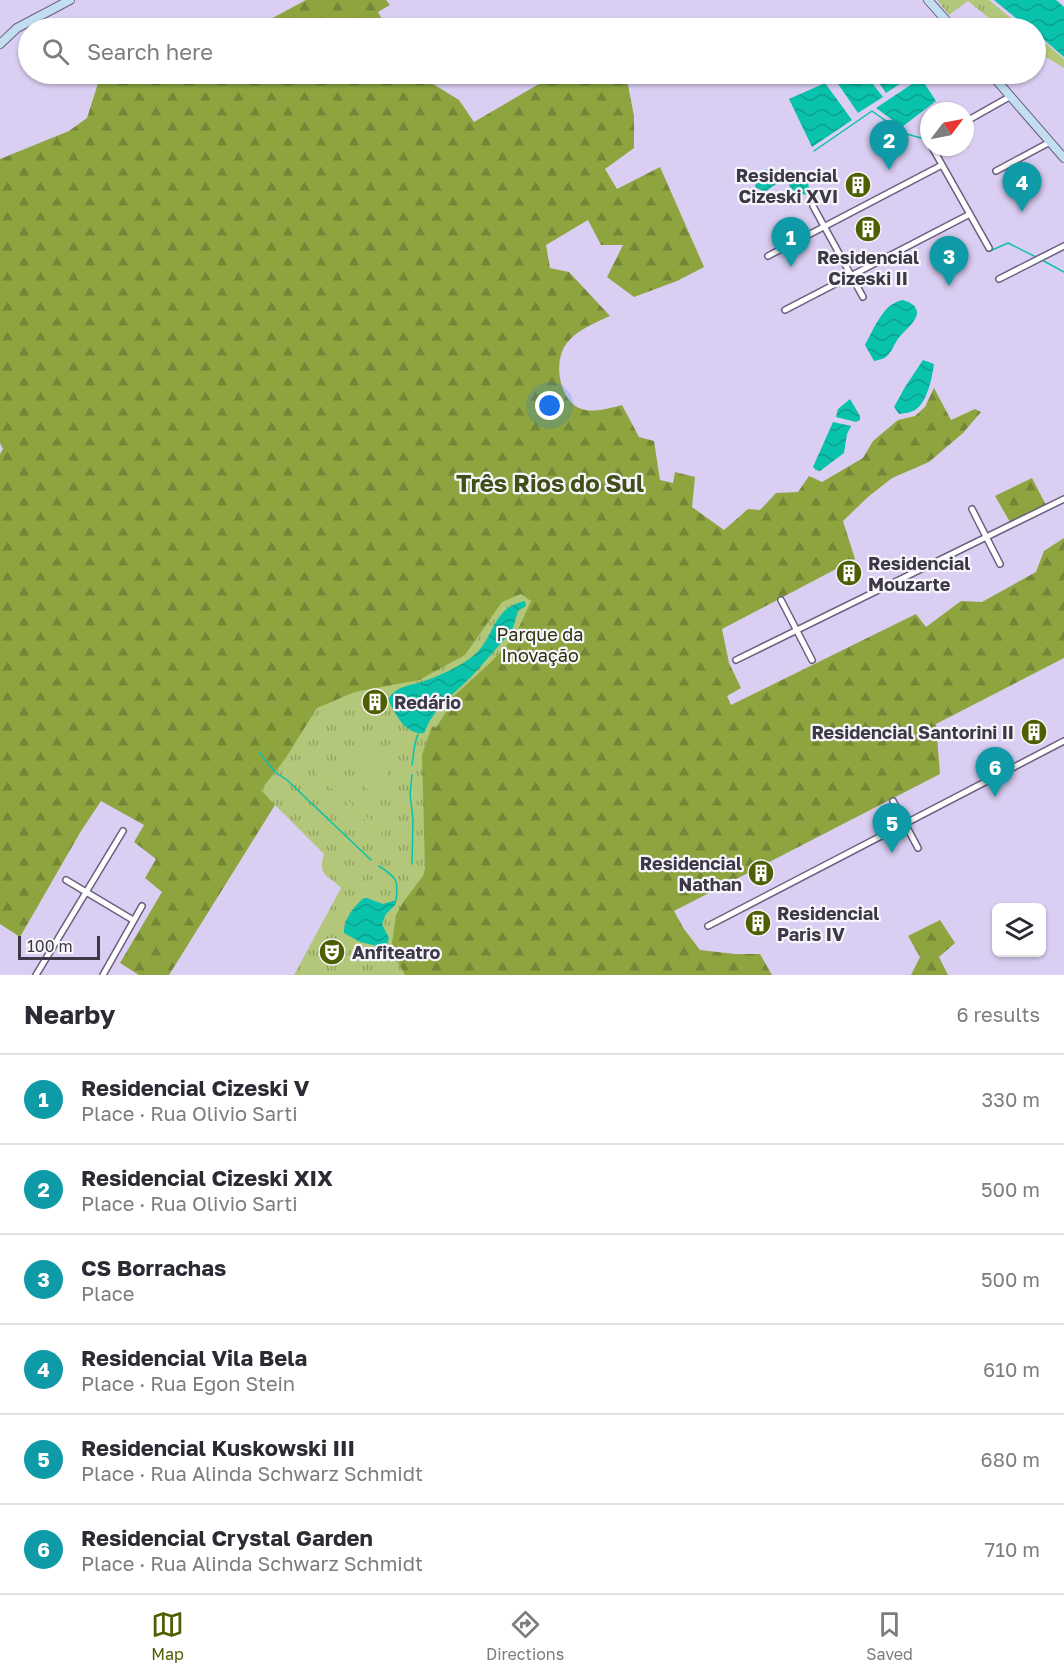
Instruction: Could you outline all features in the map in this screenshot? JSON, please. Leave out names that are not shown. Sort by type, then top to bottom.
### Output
[{"type":"street","points":[[36,18],[70,0]]},
{"type":"street","points":[[928,0],[944,18]]},
{"type":"street","points":[[0,44],[18,27]]},
{"type":"street","points":[[1001,84],[1064,158]]},
{"type":"street","points":[[974,117],[1011,96]]},
{"type":"street","points":[[996,171],[1050,142]]},
{"type":"street","points":[[937,156],[988,248]]},
{"type":"street","points":[[768,256],[942,165]]},
{"type":"street","points":[[813,206],[863,297]]},
{"type":"street","points":[[785,310],[970,214]]},
{"type":"street","points":[[999,279],[1064,246]]},
{"type":"street","points":[[736,660],[1064,499]]},
{"type":"street","points":[[972,509],[1000,564]]},
{"type":"street","points":[[781,600],[812,660]]},
{"type":"street","points":[[708,926],[1064,741]]},
{"type":"street","points":[[893,801],[918,848]]},
{"type":"street","points":[[36,975],[123,831]]},
{"type":"street","points":[[66,880],[133,921]]},
{"type":"street","points":[[103,975],[142,906]]},
{"type":"green space","points":[[306,0],[386,0],[390,5],[378,12],[381,18],[273,18]]},
{"type":"green space","points":[[937,0],[989,0],[1011,18],[989,18],[968,1],[949,15]]},
{"type":"green space","points":[[1046,44],[1064,59],[1064,68],[1046,57]]},
{"type":"green space","points":[[98,84],[433,84],[459,100],[474,122],[539,84],[628,84],[634,116],[634,148],[605,169],[617,189],[660,167],[704,267],[677,281],[634,297],[607,277],[623,245],[601,245],[588,220],[546,245],[550,268],[569,272],[610,316],[576,334],[562,351],[559,371],[569,400],[585,410],[622,405],[639,437],[654,441],[660,480],[673,483],[675,472],[695,477],[692,507],[724,530],[748,509],[760,510],[776,493],[798,492],[809,476],[822,482],[863,458],[873,441],[898,420],[915,416],[925,407],[934,388],[951,420],[975,409],[981,412],[963,433],[929,462],[892,478],[843,521],[855,559],[722,629],[729,663],[741,688],[727,696],[731,705],[916,614],[926,627],[961,601],[982,602],[1036,572],[1044,551],[1064,538],[1064,658],[936,724],[940,774],[674,911],[700,950],[760,954],[772,975],[405,975],[391,950],[396,915],[423,876],[425,869],[422,755],[432,726],[436,728],[449,707],[445,704],[489,664],[515,636],[531,601],[521,594],[502,602],[465,655],[419,680],[355,692],[317,708],[285,759],[261,790],[275,805],[169,975],[139,975],[120,963],[162,892],[145,878],[156,859],[134,842],[144,825],[101,801],[81,831],[20,937],[0,924],[0,454],[3,449],[0,443],[0,159],[69,131],[87,118]]},
{"type":"green space","name":"Parque da Inovação","points":[[589,417],[499,975],[294,975],[341,888],[323,871],[324,854],[261,791],[259,675]]},
{"type":"green space","points":[[1032,478],[1046,505],[1010,522],[995,496]]},
{"type":"green space","points":[[392,745],[396,766],[358,773],[354,752]]},
{"type":"green space","points":[[321,751],[323,754],[319,766],[323,779],[345,793],[355,811],[380,824],[382,831],[376,841],[375,854],[373,854],[376,835],[374,827],[352,811],[340,793],[318,778],[316,770],[318,753]]},
{"type":"green space","points":[[324,755],[328,758],[325,761],[325,773],[345,785],[357,804],[378,815],[385,823],[385,833],[378,854],[376,854],[383,827],[377,819],[357,808],[345,789],[323,775]]},
{"type":"green space","points":[[387,769],[390,783],[383,785],[384,790],[377,791],[375,786],[375,791],[368,792],[367,788],[364,788],[361,773]]},
{"type":"green space","points":[[940,920],[955,943],[939,957],[948,975],[911,975],[920,957],[908,936]]},
{"type":"water","points":[[994,0],[1056,0],[1064,7],[1064,57],[1046,42],[1046,18],[1016,18]]},
{"type":"water","points":[[826,84],[852,120],[812,147],[789,99]]},
{"type":"water","points":[[838,84],[873,84],[883,97],[858,113]]},
{"type":"water","points":[[880,84],[900,84],[886,93]]},
{"type":"water","points":[[912,84],[925,84],[936,101],[920,102],[920,113],[902,127],[876,108]]},
{"type":"water","points":[[767,169],[779,180],[765,192],[755,187],[756,181]]},
{"type":"water","points":[[806,172],[810,194],[798,195],[789,186],[790,182]]},
{"type":"water","points":[[903,300],[915,307],[917,315],[889,354],[883,359],[874,361],[865,345],[885,311],[896,302]]},
{"type":"water","points":[[923,360],[934,364],[925,397],[918,408],[899,414],[894,407]]},
{"type":"water","points":[[850,399],[860,416],[860,420],[856,422],[836,417],[838,409]]},
{"type":"water","points":[[833,422],[851,426],[847,434],[844,453],[820,471],[816,470],[813,467]]},
{"type":"water","points":[[525,601],[526,606],[518,611],[512,631],[471,677],[439,707],[424,733],[411,731],[406,727],[397,717],[388,699],[392,694],[400,688],[443,674],[468,660],[486,640],[500,616],[514,605]]},
{"type":"water","points":[[364,898],[383,904],[396,900],[396,904],[386,914],[382,924],[389,938],[386,948],[360,942],[344,933],[345,923],[350,914]]},
{"type":"waterway","points":[[814,151],[872,111],[903,133],[920,138]]},
{"type":"waterway","points":[[990,251],[1008,243],[1036,257]]},
{"type":"waterway","points":[[1042,260],[1064,272]]},
{"type":"waterway","points":[[412,765],[418,734]]},
{"type":"waterway","points":[[259,752],[275,772],[287,780],[371,860]]},
{"type":"waterway","points":[[412,775],[410,794],[413,819],[412,864]]},
{"type":"waterway","points":[[379,866],[395,880],[396,900]]},
{"type":"place","name":"Residencial Cizeski XIX","points":[[889,170]]},
{"type":"place","name":"Residencial Cizeski XVI","points":[[858,185]]},
{"type":"place","name":"Residencial Vila Bela","points":[[1022,212]]},
{"type":"place","name":"Residencial Cizeski II","points":[[868,229]]},
{"type":"place","name":"Residencial Cizeski V","points":[[791,267]]},
{"type":"place","name":"CS Borrachas","points":[[949,286]]},
{"type":"place","name":"Residencial Mouzarte","points":[[849,573]]},
{"type":"place","name":"Redário","points":[[375,702]]},
{"type":"place","name":"Residencial Santorini II","points":[[1034,732]]},
{"type":"place","name":"Residencial Crystal Garden","points":[[995,797]]},
{"type":"place","name":"Residencial Kuskowski III","points":[[892,853]]},
{"type":"place","name":"Residencial Nathan","points":[[761,873]]},
{"type":"place","name":"Residencial Paris IV","points":[[758,923]]},
{"type":"place","name":"Anfiteatro","points":[[332,952]]},
{"type":"district","name":"Três Rios do Sul","points":[[550,482]]}]
